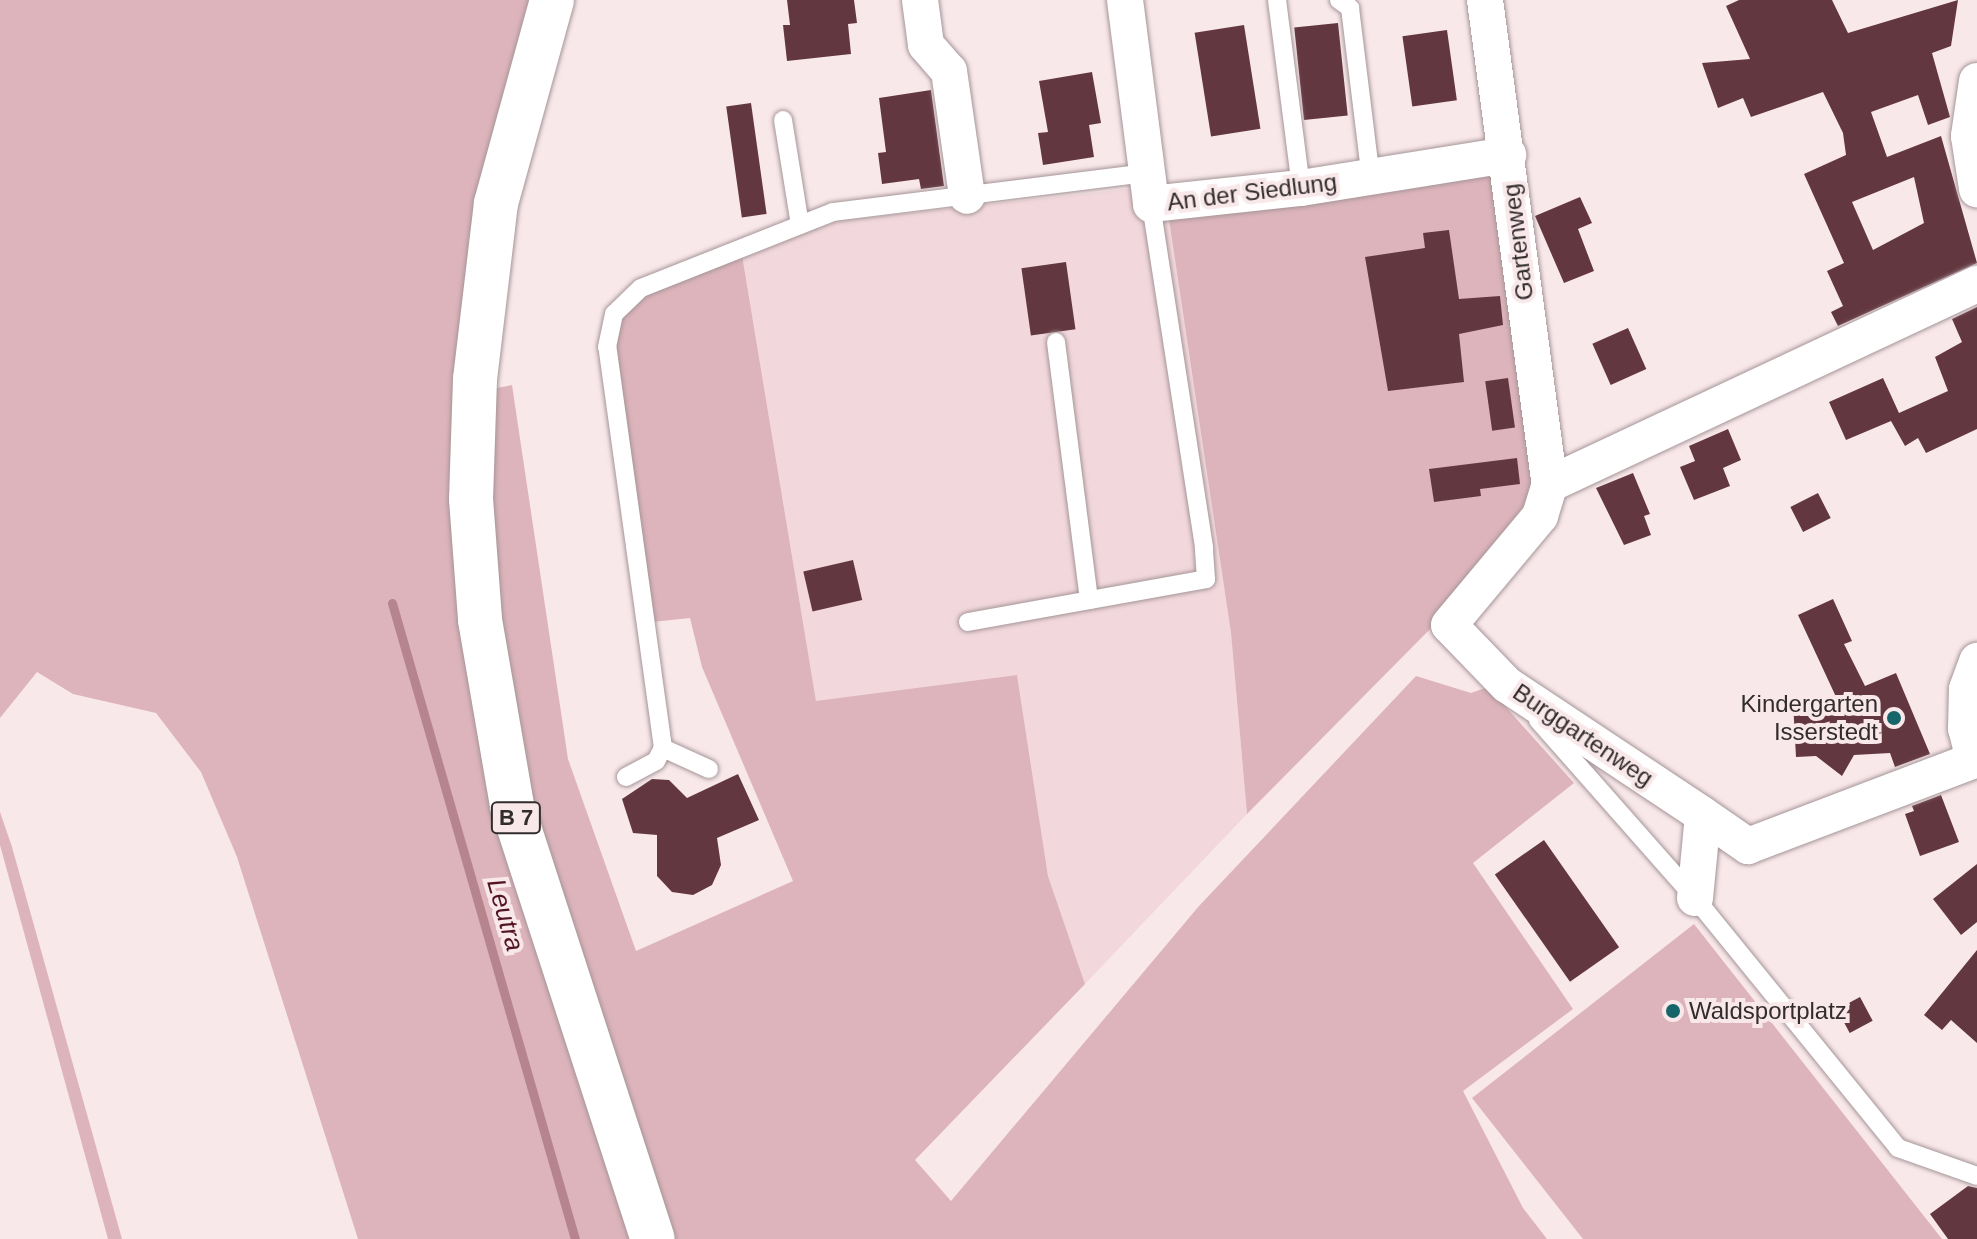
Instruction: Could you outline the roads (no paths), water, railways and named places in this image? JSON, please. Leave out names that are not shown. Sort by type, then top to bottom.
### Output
[{"type":"main road","name":"B 7","points":[[552,0],[496,203],[475,379],[471,499],[480,620],[512,806],[653,1239]]},
{"type":"street","points":[[920,0],[926,45],[949,71],[967,196]]},
{"type":"street","name":"An der Siedlung","points":[[1125,0],[1149,189],[1301,188],[1508,155]]},
{"type":"street","name":"Gartenweg","points":[[1468,648],[1449,625],[1540,516],[1550,484],[1485,0]]},
{"type":"street","points":[[1977,81],[1969,136],[1977,189]]},
{"type":"street","points":[[1550,484],[1977,284]]},
{"type":"street","name":"Burggartenweg","points":[[1468,648],[1507,685],[1748,846],[1974,760],[1966,729],[1967,689],[1977,661]]},
{"type":"street","points":[[1695,898],[1703,815]]},
{"type":"lane","points":[[1277,0],[1301,188]]},
{"type":"lane","points":[[1339,0],[1350,8],[1371,178]]},
{"type":"lane","points":[[783,120],[800,225]]},
{"type":"lane","points":[[626,777],[656,761],[663,748],[607,347],[614,314],[641,288],[833,212],[967,196],[1149,189],[1204,547],[1206,579],[968,622]]},
{"type":"lane","points":[[1056,342],[1089,600]]},
{"type":"lane","points":[[1507,685],[1695,898],[1898,1148],[1977,1176]]},
{"type":"lane","points":[[663,748],[709,769]]},
{"type":"waterway","name":"Leutra","points":[[392,603],[575,1239]]},
{"type":"place","name":"Kindergarten Isserstedt","points":[[1894,718]]},
{"type":"place","name":"Waldsportplatz","points":[[1673,1011]]}]
